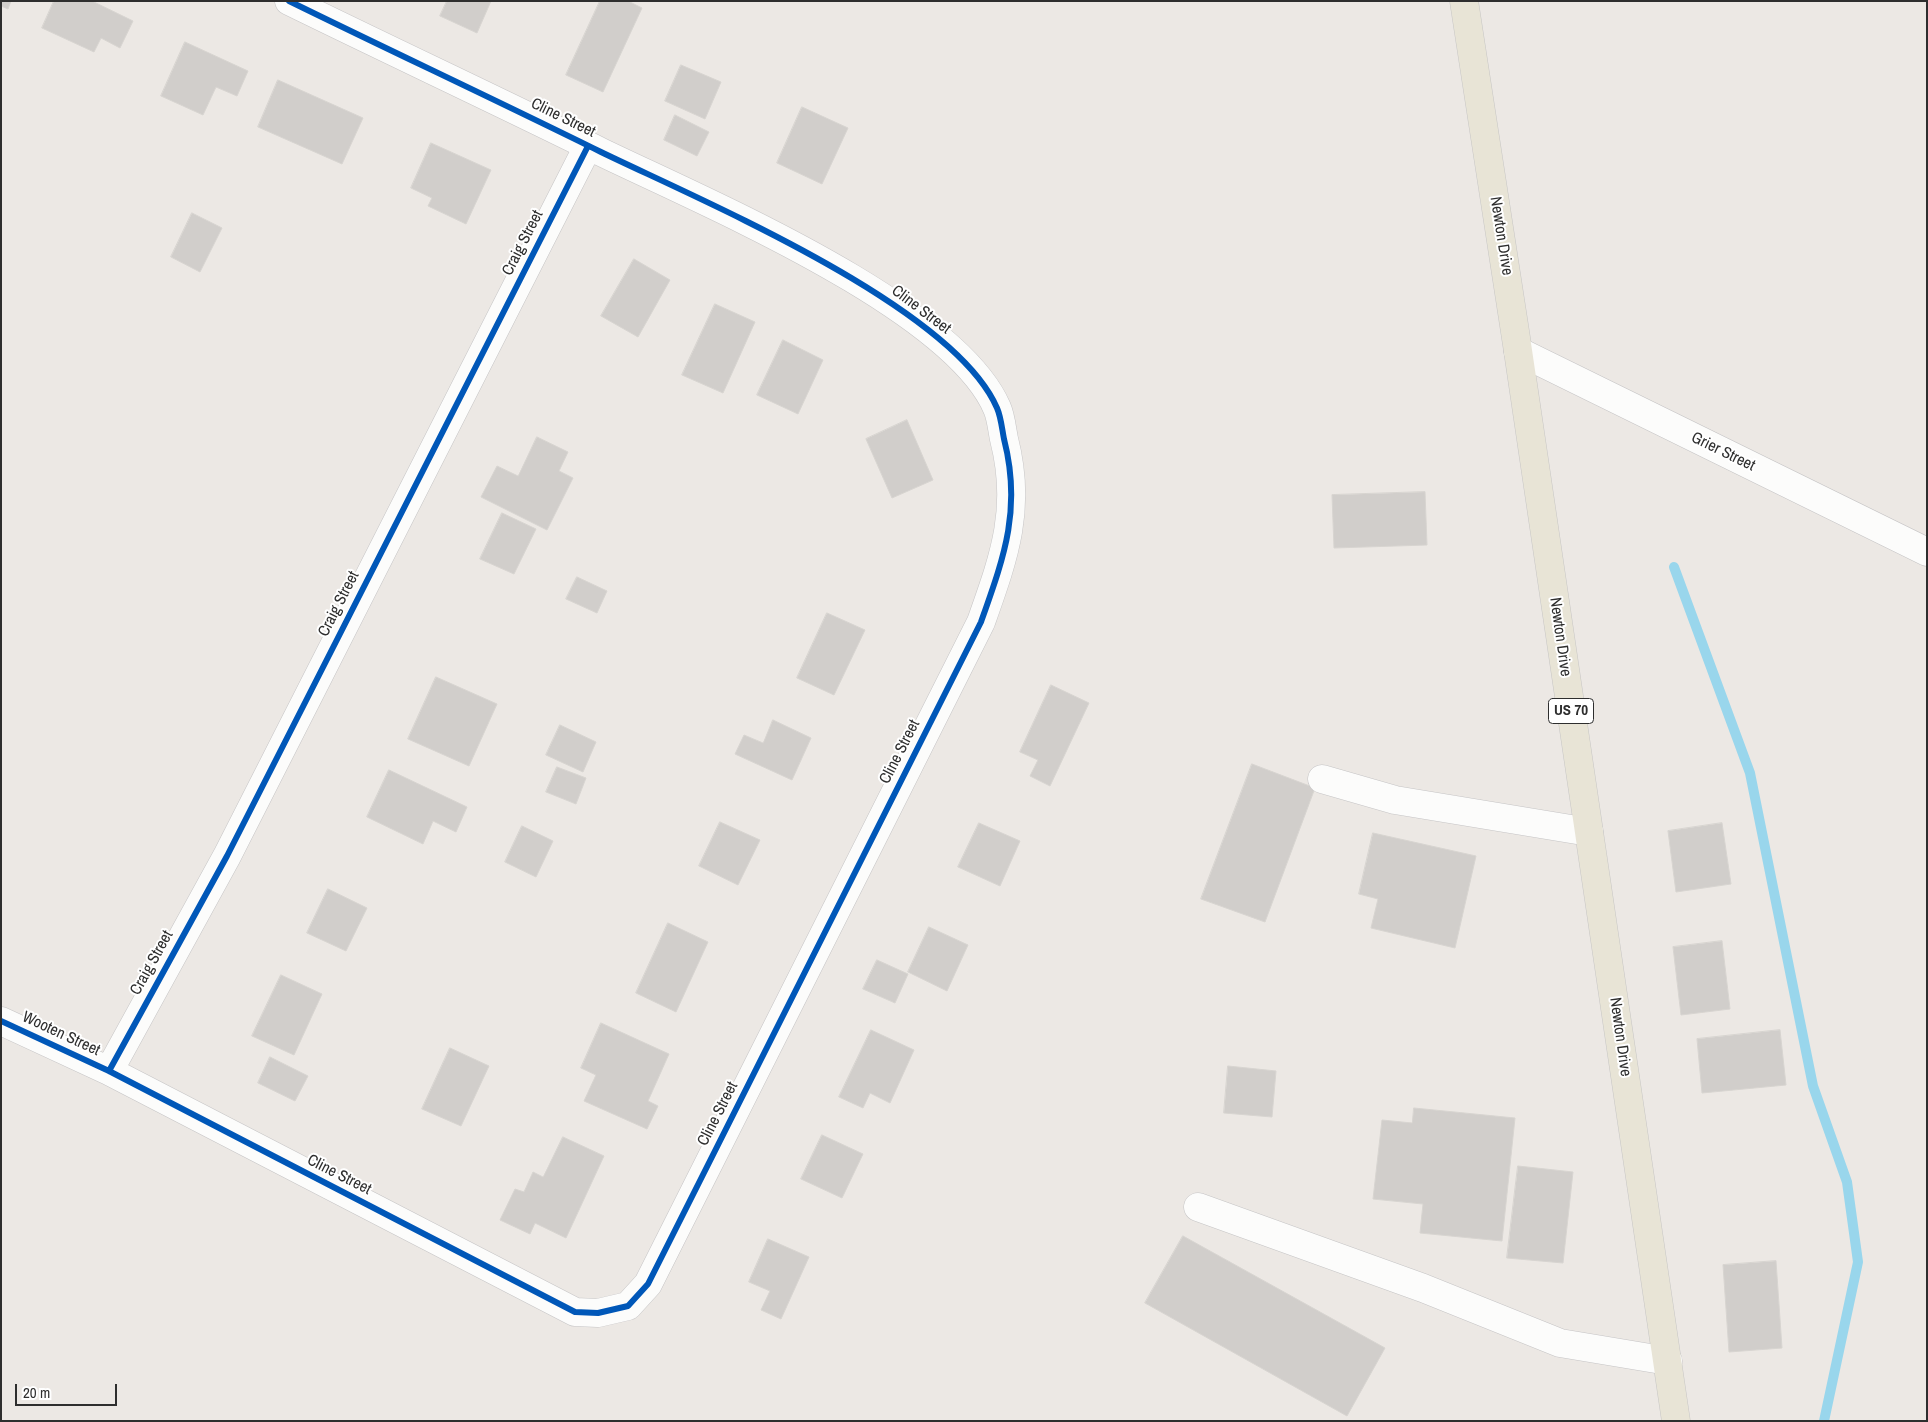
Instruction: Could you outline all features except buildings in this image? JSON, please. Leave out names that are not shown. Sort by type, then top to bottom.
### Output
[{"type":"main road","name":"Newton Drive","points":[[1464,1],[1518,351],[1676,1421]]},
{"type":"street","name":"Cline Street","points":[[108,1071],[575,1312],[598,1313],[628,1306],[648,1284],[981,622],[1004,555],[1012,510],[1010,469],[997,408],[971,369],[933,334],[860,282],[761,230],[290,1]]},
{"type":"street","name":"Craig Street","points":[[108,1071],[227,856],[588,146]]},
{"type":"street","name":"Grier Street","points":[[1518,351],[1927,552]]},
{"type":"street","points":[[1322,779],[1395,800],[1589,832]]},
{"type":"street","name":"Wooten Street","points":[[1,1021],[108,1071]]},
{"type":"street","points":[[1198,1207],[1423,1288],[1560,1343],[1668,1361]]},
{"type":"waterway","points":[[1674,567],[1750,773],[1813,1086],[1847,1182],[1858,1262],[1824,1421]]},
{"type":"cycle path","points":[[1,1021],[109,1071],[575,1312],[598,1313],[628,1306],[648,1284],[981,622],[997,576],[1011,511],[1009,464],[1000,419],[997,408],[971,370],[931,332],[879,295],[820,260],[759,228],[289,1]]},
{"type":"cycle path","points":[[109,1071],[227,856],[588,146]]}]
